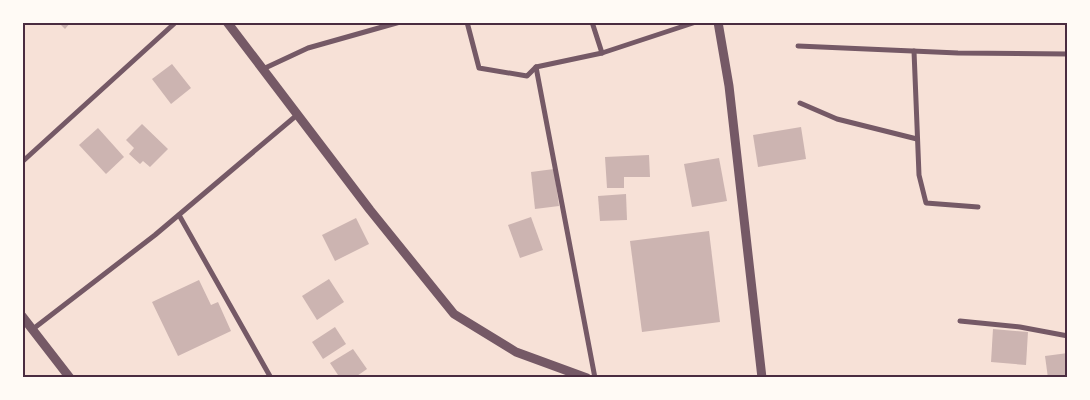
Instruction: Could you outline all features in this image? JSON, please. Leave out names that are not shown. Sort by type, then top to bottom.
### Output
[{"type":"street","points":[[22,162],[176,22]]},
{"type":"street","points":[[227,22],[370,210],[454,314],[516,352],[587,378]]},
{"type":"street","points":[[262,69],[308,48],[400,22]]},
{"type":"street","points":[[467,22],[479,68],[526,76],[536,67],[602,53],[696,22]]},
{"type":"street","points":[[592,22],[602,53]]},
{"type":"street","points":[[718,22],[729,86],[762,378]]},
{"type":"street","points":[[798,46],[958,53],[1068,54]]},
{"type":"street","points":[[914,51],[919,175],[926,203],[978,206]]},
{"type":"street","points":[[536,67],[595,378]]},
{"type":"street","points":[[800,103],[837,119],[917,139]]},
{"type":"street","points":[[33,330],[179,215],[297,115]]},
{"type":"street","points":[[179,215],[270,378]]},
{"type":"street","points":[[24,319],[70,378]]},
{"type":"street","points":[[960,320],[1020,327],[1068,336]]},
{"type":"building","points":[[58,22],[71,22],[65,29]]},
{"type":"building","points":[[172,64],[191,88],[171,104],[152,79]]},
{"type":"building","points":[[142,124],[168,149],[150,167],[143,161],[140,164],[129,154],[134,148],[126,140]]},
{"type":"building","points":[[801,127],[806,159],[758,167],[753,135]]},
{"type":"building","points":[[98,128],[124,157],[106,174],[79,145]]},
{"type":"building","points":[[649,155],[650,177],[624,177],[624,188],[607,188],[605,157]]},
{"type":"building","points":[[719,158],[727,201],[692,207],[684,164]]},
{"type":"building","points":[[554,169],[559,206],[535,209],[531,172]]},
{"type":"building","points":[[626,194],[627,220],[600,221],[598,196]]},
{"type":"building","points":[[531,217],[543,250],[520,258],[508,225]]},
{"type":"building","points":[[356,218],[369,244],[335,261],[322,235]]},
{"type":"building","points":[[709,231],[720,322],[642,332],[630,241]]},
{"type":"building","points":[[329,279],[344,302],[317,320],[302,296]]},
{"type":"building","points":[[199,280],[211,305],[218,302],[231,331],[178,356],[152,302]]},
{"type":"building","points":[[335,327],[346,344],[323,359],[312,342]]},
{"type":"building","points":[[993,329],[1028,332],[1026,365],[991,362]]},
{"type":"building","points":[[353,349],[367,369],[354,378],[340,378],[330,363]]},
{"type":"building","points":[[1068,353],[1068,378],[1048,378],[1045,356]]}]
